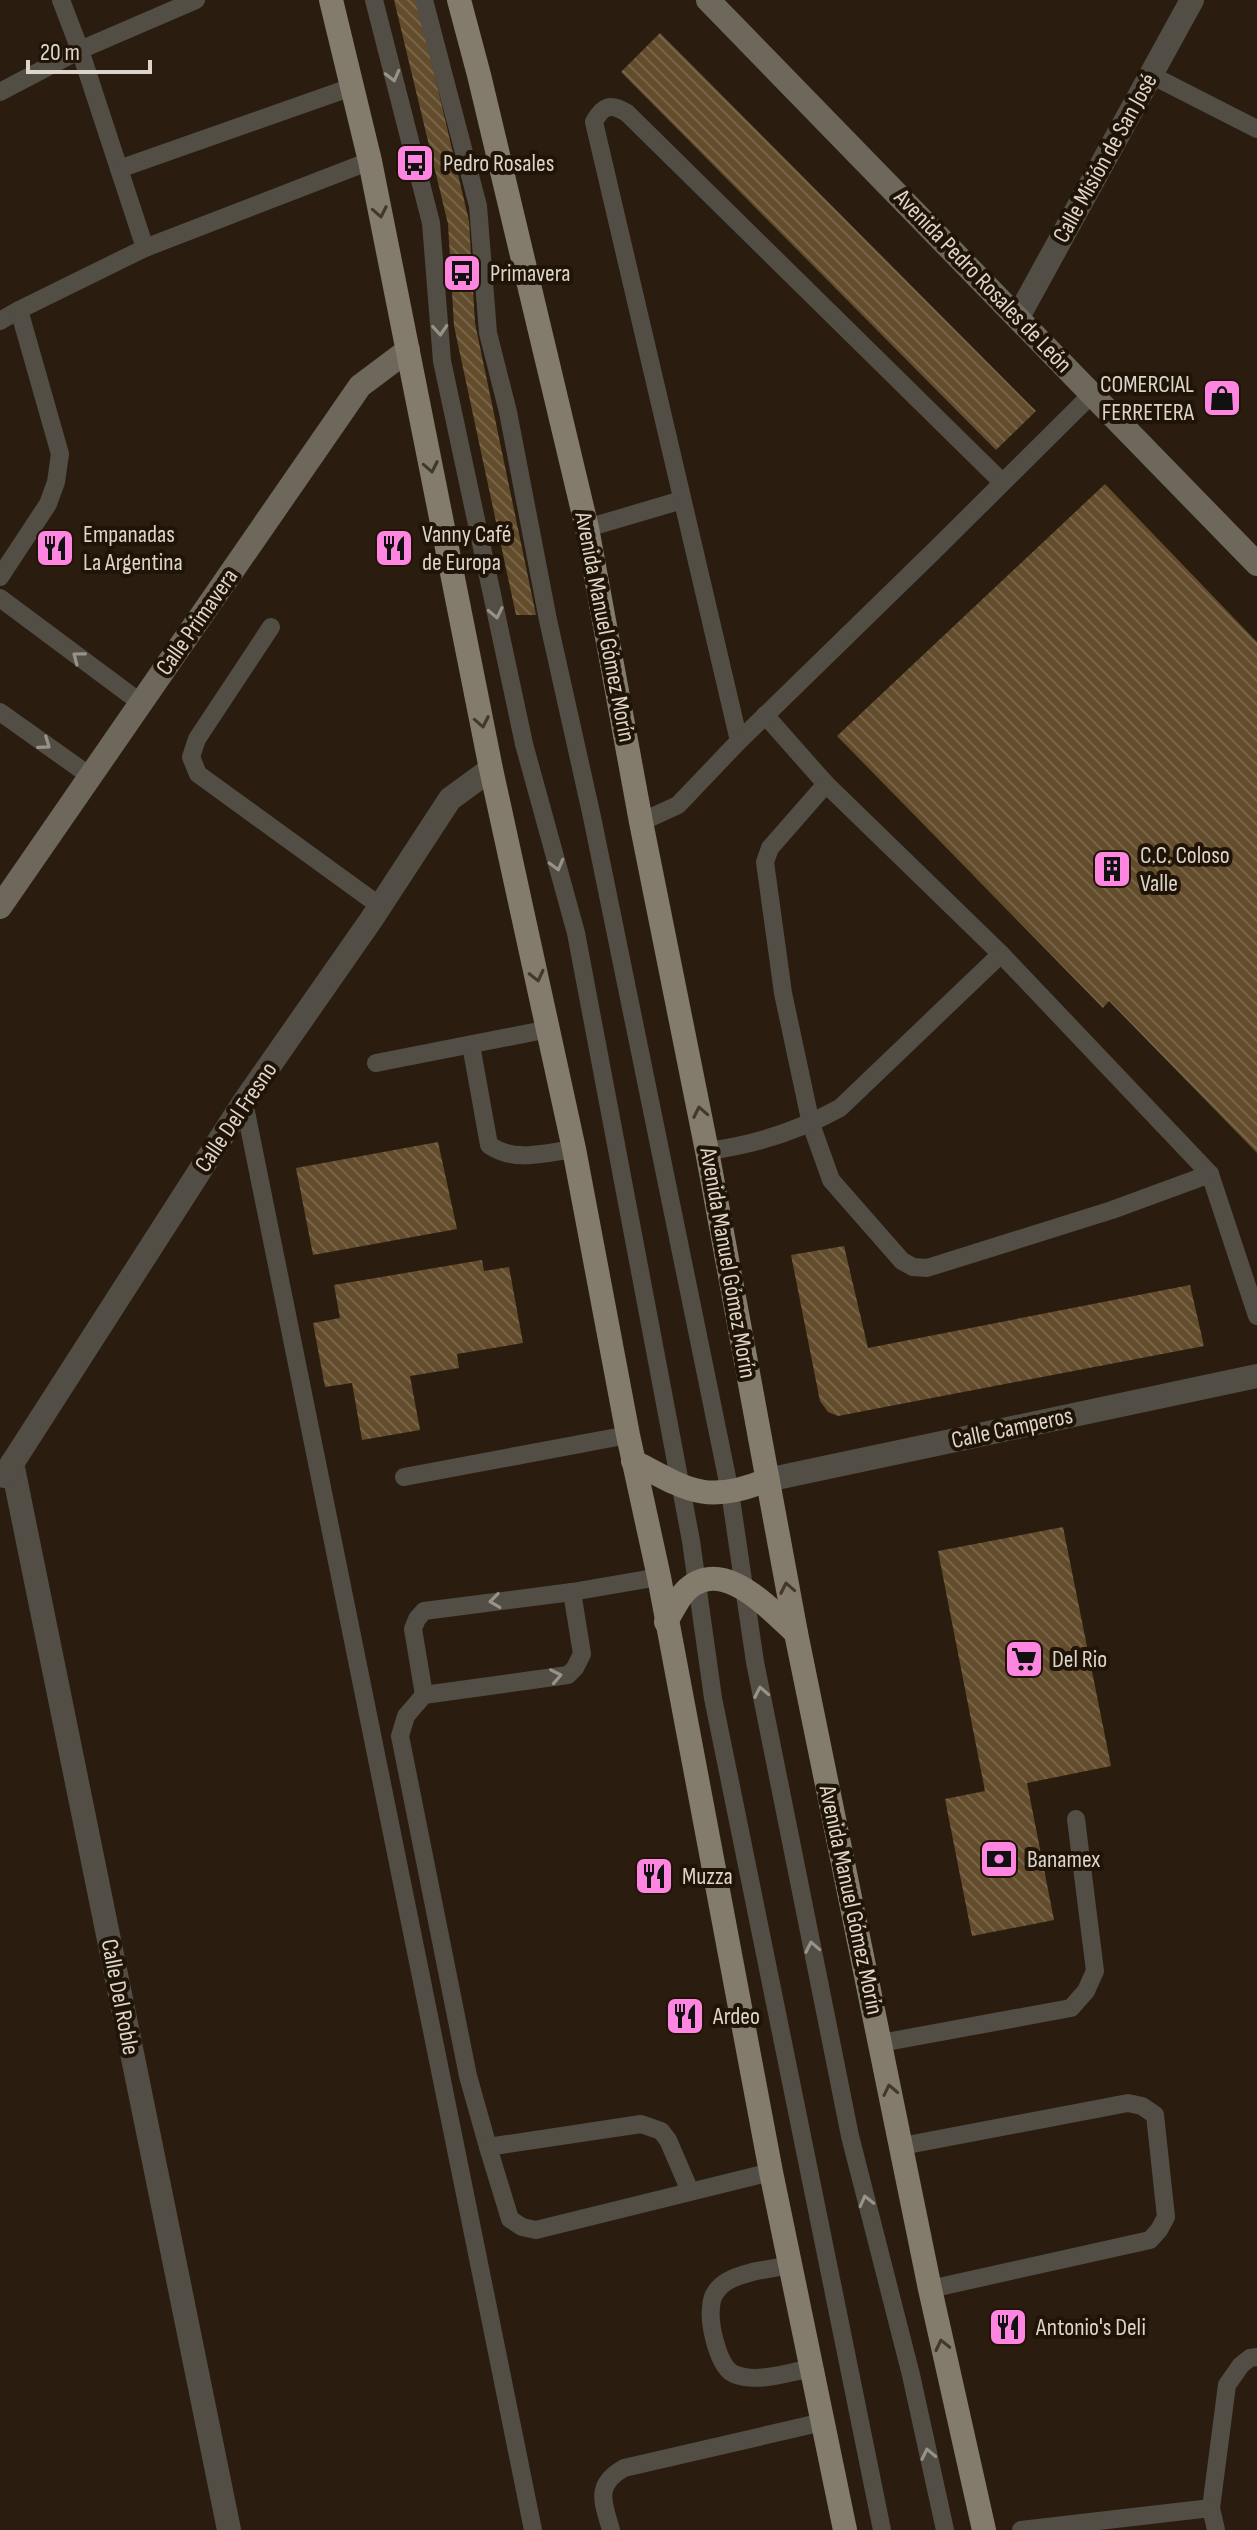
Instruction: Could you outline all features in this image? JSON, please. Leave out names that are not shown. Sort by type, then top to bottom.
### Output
[{"type":"main road","points":[[331,0],[370,161],[491,769],[574,1149],[633,1461],[659,1577],[771,2172],[845,2530]]},
{"type":"main road","name":"Avenida Manuel Gómez Morín","points":[[459,0],[587,528],[796,1633],[930,2289],[984,2530]]},
{"type":"main road","name":"Avenida Pedro Rosales de León","points":[[708,0],[1257,564]]},
{"type":"main road","name":"Calle Primavera","points":[[0,907],[360,386],[408,350]]},
{"type":"main road","points":[[633,1461],[681,1486],[712,1494],[744,1489],[767,1480]]},
{"type":"main road","points":[[666,1622],[683,1594],[711,1579],[725,1579],[766,1605],[796,1633]]},
{"type":"street","name":"Calle Misión de San José","points":[[1018,317],[1192,0]]},
{"type":"street","name":"Calle Del Fresno","points":[[6,1472],[244,1102],[450,799],[491,769]]},
{"type":"street","name":"Calle Camperos","points":[[767,1480],[1257,1376]]},
{"type":"street","name":"Calle Del Roble","points":[[6,1472],[229,2530]]},
{"type":"lane","points":[[61,0],[145,248]]},
{"type":"lane","points":[[0,92],[80,50],[196,0]]},
{"type":"lane","points":[[374,0],[431,223],[442,361],[524,744],[576,933],[691,1541],[713,1698],[882,2530]]},
{"type":"lane","points":[[424,0],[478,206],[488,333],[508,412],[548,620],[592,817],[730,1492],[755,1662],[850,2136],[911,2375],[945,2530]]},
{"type":"lane","points":[[1151,75],[1257,129]]},
{"type":"lane","points":[[119,169],[352,87]]},
{"type":"lane","points":[[739,741],[594,122],[599,112],[607,107],[616,107],[627,113],[1002,482]]},
{"type":"lane","points":[[0,321],[145,248],[370,161]]},
{"type":"lane","points":[[0,577],[48,504],[56,482],[60,454],[19,310]]},
{"type":"lane","points":[[641,822],[678,805],[765,715],[1093,393]]},
{"type":"lane","points":[[587,528],[682,500]]},
{"type":"lane","points":[[0,598],[141,703]]},
{"type":"lane","points":[[271,627],[197,739],[191,757],[198,774],[380,906]]},
{"type":"lane","points":[[0,712],[90,776]]},
{"type":"lane","points":[[765,715],[826,784],[1001,954],[1210,1174],[1257,1316]]},
{"type":"lane","points":[[826,784],[774,843],[765,862],[783,993],[811,1124],[831,1180],[902,1261],[913,1267],[927,1268],[1112,1210],[1210,1174]]},
{"type":"lane","points":[[707,1151],[746,1146],[811,1124],[840,1108],[1001,954]]},
{"type":"lane","points":[[376,1063],[549,1029]]},
{"type":"lane","points":[[471,1045],[489,1145],[503,1155],[525,1156],[574,1149]]},
{"type":"lane","points":[[244,1102],[533,2530]]},
{"type":"lane","points":[[404,1477],[628,1435]]},
{"type":"lane","points":[[424,1695],[413,1629],[424,1611],[659,1577]]},
{"type":"lane","points":[[572,1592],[582,1654],[568,1675],[424,1695],[406,1716],[400,1736],[468,2076],[510,2219],[522,2227],[536,2230],[771,2172]]},
{"type":"lane","points":[[881,2043],[1071,2008],[1078,2002],[1095,1971],[1076,1819]]},
{"type":"lane","points":[[902,2146],[1128,2103],[1142,2106],[1155,2115],[1166,2217],[1150,2240],[930,2289]]},
{"type":"lane","points":[[488,2147],[641,2124],[661,2131],[668,2140],[690,2191]]},
{"type":"lane","points":[[791,2265],[727,2281],[715,2292],[710,2308],[719,2359],[730,2372],[744,2377],[813,2368]]},
{"type":"lane","points":[[1216,2530],[1211,2508],[1227,2385],[1241,2365],[1257,2357]]},
{"type":"lane","points":[[611,2530],[601,2494],[614,2473],[624,2468],[823,2422]]},
{"type":"lane","points":[[1021,2530],[1211,2508]]},
{"type":"building","name":"Primavera","points":[[394,0],[417,0],[469,221],[475,323],[536,615],[516,615],[454,326],[448,224]]},
{"type":"building","points":[[660,33],[1036,411],[996,450],[621,72]]},
{"type":"building","name":"C.C. Coloso Valle","points":[[1105,484],[1257,642],[1257,1153],[1109,1001],[1103,1008],[837,736]]},
{"type":"building","points":[[438,1142],[457,1229],[313,1255],[296,1168]]},
{"type":"building","points":[[844,1246],[868,1348],[1190,1285],[1204,1346],[838,1416],[828,1412],[820,1401],[791,1255]]},
{"type":"building","points":[[482,1260],[484,1271],[509,1267],[523,1343],[457,1354],[459,1368],[410,1376],[420,1430],[362,1440],[352,1383],[325,1387],[313,1323],[340,1318],[334,1285]]},
{"type":"building","name":"Del Rio","points":[[1063,1527],[1111,1766],[1027,1783],[1054,1920],[972,1936],[945,1799],[985,1791],[938,1551]]},
{"type":"place","name":"Pedro Rosales","points":[[415,163]]},
{"type":"place","name":"Primavera","points":[[462,273]]},
{"type":"place","name":"COMERCIAL FERRETERA","points":[[1222,398]]},
{"type":"place","name":"Empanadas La Argentina","points":[[55,548]]},
{"type":"place","name":"Vanny Café de Europa","points":[[394,548]]},
{"type":"place","name":"C.C. Coloso Valle","points":[[1112,869]]},
{"type":"place","name":"Del Rio","points":[[1024,1659]]},
{"type":"place","name":"Banamex","points":[[999,1859]]},
{"type":"place","name":"Muzza","points":[[654,1876]]},
{"type":"place","name":"Ardeo","points":[[685,2016]]},
{"type":"place","name":"Antonio's Deli","points":[[1008,2327]]}]
